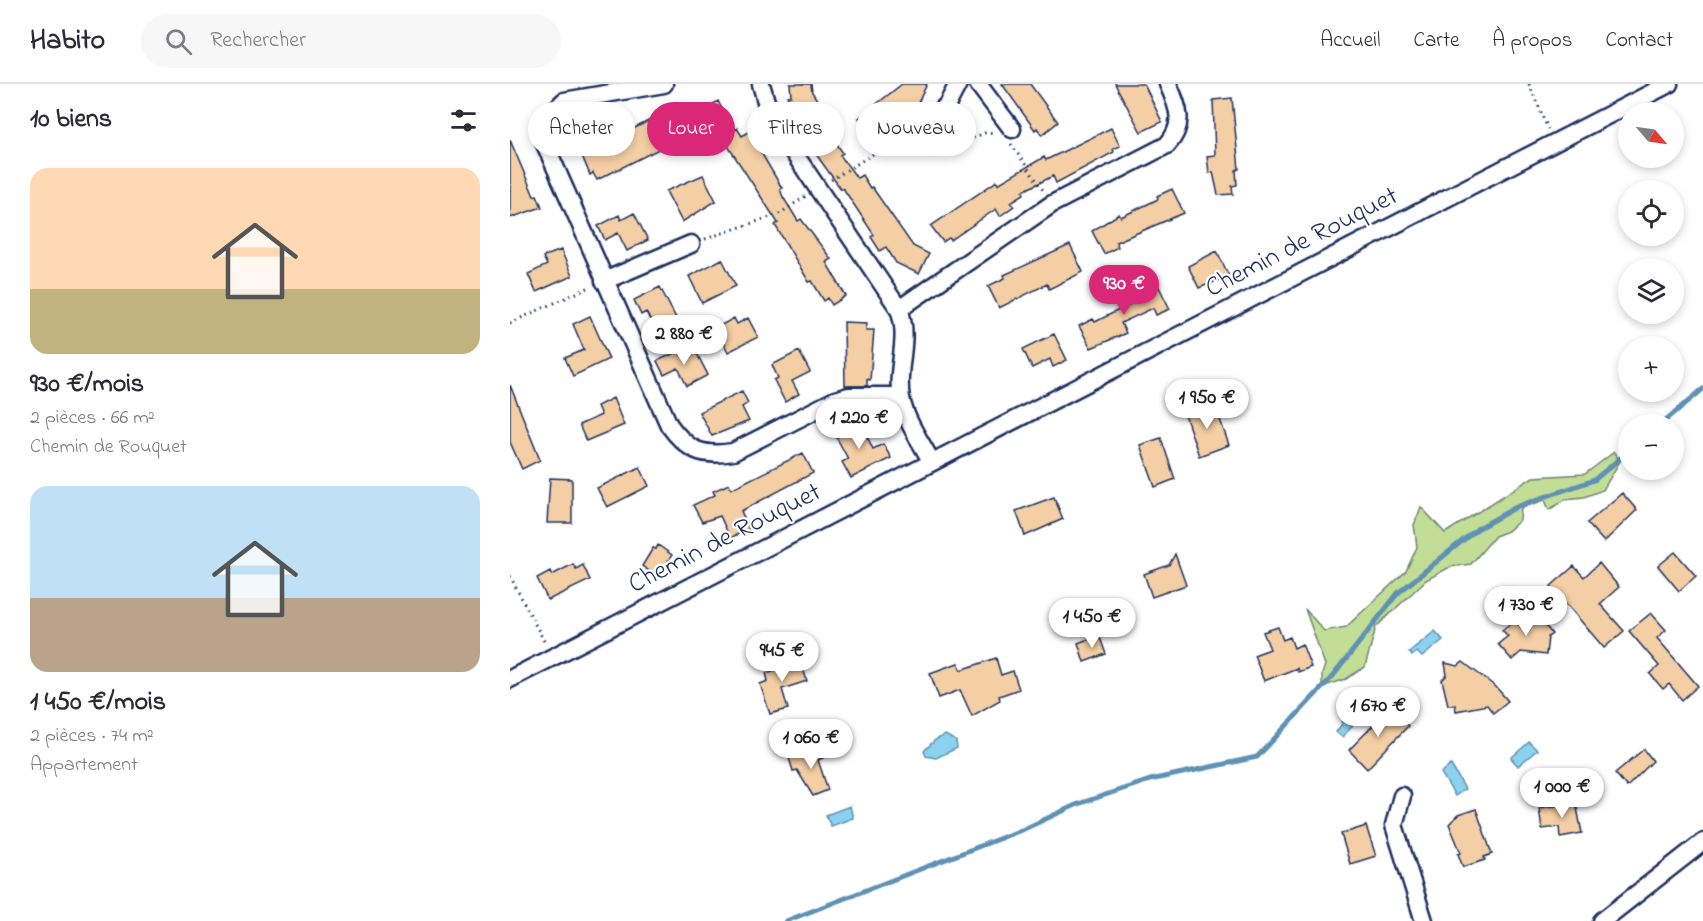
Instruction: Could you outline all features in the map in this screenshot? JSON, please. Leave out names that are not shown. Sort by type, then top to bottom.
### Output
[{"type":"street","points":[[664,84],[564,102],[555,110],[545,127],[545,144],[669,425],[682,442],[698,451],[716,454],[733,452],[849,396],[900,396]]},
{"type":"street","points":[[762,84],[771,119],[898,309],[905,325],[900,396],[906,413],[931,461]]},
{"type":"street","points":[[949,102],[958,84]]},
{"type":"street","points":[[978,84],[1009,134]]},
{"type":"street","points":[[898,309],[1052,204],[1167,145],[1176,136],[1181,122],[1168,84]]},
{"type":"street","name":"Chemin de Rouquet","points":[[510,679],[1669,84]]},
{"type":"street","points":[[604,281],[691,244]]},
{"type":"street","points":[[1402,796],[1394,825],[1424,921]]},
{"type":"street","points":[[1602,921],[1703,842]]},
{"type":"path","points":[[1529,84],[1553,143]]},
{"type":"path","points":[[976,137],[987,132],[1009,134],[1052,204]]},
{"type":"path","points":[[510,323],[604,281]]},
{"type":"path","points":[[510,576],[552,657]]},
{"type":"green space","points":[[1614,452],[1618,458],[1618,464],[1603,490],[1584,497],[1566,499],[1549,510],[1545,500],[1521,508],[1520,520],[1508,531],[1495,536],[1471,564],[1450,567],[1426,580],[1376,627],[1365,667],[1346,679],[1322,687],[1325,665],[1305,609],[1324,631],[1346,627],[1406,571],[1417,547],[1414,525],[1421,507],[1445,533],[1533,477],[1585,474]]},
{"type":"water","points":[[1511,587],[1518,590],[1519,597],[1499,613],[1491,603]]},
{"type":"water","points":[[1435,631],[1443,640],[1422,657],[1417,652],[1412,656],[1409,652]]},
{"type":"water","points":[[1348,714],[1353,717],[1352,727],[1342,737],[1336,732],[1342,724],[1343,715]]},
{"type":"water","points":[[945,735],[956,741],[957,748],[936,758],[926,756],[924,751],[935,740]]},
{"type":"water","points":[[1529,742],[1537,750],[1518,766],[1511,758]]},
{"type":"water","points":[[1451,765],[1465,789],[1455,796],[1441,773]]},
{"type":"water","points":[[850,806],[853,818],[831,826],[826,815]]},
{"type":"building","points":[[790,84],[811,84],[812,92],[818,102],[790,102],[787,96],[791,96]]},
{"type":"building","points":[[902,84],[927,84],[918,102],[879,102]]},
{"type":"building","points":[[1002,84],[1030,84],[1058,122],[1042,135],[1037,128],[1035,130]]},
{"type":"building","points":[[1115,84],[1144,84],[1162,122],[1141,132]]},
{"type":"building","points":[[1232,98],[1239,169],[1236,170],[1237,185],[1232,186],[1233,194],[1218,195],[1213,172],[1209,173],[1207,156],[1215,155],[1213,100]]},
{"type":"building","points":[[647,122],[647,155],[597,180],[593,173],[590,175],[582,156],[635,156],[635,128]]},
{"type":"building","points":[[737,128],[742,136],[747,133],[747,156],[763,156],[782,188],[780,189],[783,197],[798,221],[801,219],[831,259],[826,262],[846,296],[832,305],[828,298],[824,301],[812,281],[809,282],[775,225],[778,223],[734,156],[735,130]]},
{"type":"building","points":[[1111,128],[1120,146],[1113,149],[1114,152],[1056,183],[1053,176],[1023,191],[1024,194],[1011,202],[1014,206],[1000,216],[996,209],[951,240],[949,238],[943,242],[931,226],[997,181],[998,184],[1044,157],[1046,160]]},
{"type":"building","points":[[510,140],[534,196],[537,195],[542,207],[510,218]]},
{"type":"building","points":[[817,156],[841,156],[857,178],[862,175],[913,246],[929,254],[919,274],[896,263],[886,247],[880,251],[871,237],[874,235],[843,188],[841,189]]},
{"type":"building","points":[[703,175],[716,201],[682,222],[666,191]]},
{"type":"building","points":[[1172,189],[1184,213],[1116,242],[1118,247],[1104,254],[1092,231],[1119,214],[1121,217],[1158,199],[1157,196]]},
{"type":"building","points":[[634,213],[648,240],[627,251],[618,233],[605,240],[598,226],[619,215],[621,220]]},
{"type":"building","points":[[1070,245],[1083,272],[1049,289],[1047,284],[999,308],[988,286],[1005,278],[1004,275]]},
{"type":"building","points":[[561,250],[572,276],[536,292],[528,274],[547,265],[543,257]]},
{"type":"building","points":[[1217,251],[1229,276],[1199,288],[1188,266]]},
{"type":"building","points":[[722,259],[736,286],[702,303],[689,276]]},
{"type":"building","points":[[1157,283],[1170,309],[1156,315],[1153,308],[1121,323],[1126,333],[1091,348],[1079,326],[1093,319],[1095,322],[1129,305],[1125,298]]},
{"type":"building","points":[[660,287],[679,324],[660,333],[657,327],[654,328],[646,312],[641,315],[634,300]]},
{"type":"building","points":[[590,316],[609,359],[573,376],[565,358],[584,350],[573,324]]},
{"type":"building","points":[[734,318],[737,324],[748,318],[758,337],[728,352],[716,328]]},
{"type":"building","points":[[844,322],[867,323],[866,330],[874,330],[870,380],[867,379],[867,386],[845,386]]},
{"type":"building","points":[[1054,334],[1067,360],[1053,367],[1050,359],[1032,368],[1023,349]]},
{"type":"building","points":[[694,348],[708,375],[687,386],[678,368],[664,375],[657,361],[679,351],[681,355]]},
{"type":"building","points":[[799,351],[810,372],[792,381],[799,394],[785,402],[774,380],[778,378],[772,365]]},
{"type":"building","points":[[510,385],[540,460],[522,469],[510,442]]},
{"type":"building","points":[[742,391],[748,403],[742,407],[749,421],[712,436],[699,412]]},
{"type":"building","points":[[613,398],[624,425],[586,441],[579,425],[601,415],[597,406]]},
{"type":"building","points":[[1215,405],[1229,445],[1199,456],[1185,415]]},
{"type":"building","points":[[856,422],[861,432],[864,430],[873,449],[883,444],[891,458],[851,478],[842,462],[848,459],[833,431]]},
{"type":"building","points":[[1161,438],[1175,479],[1155,487],[1140,445]]},
{"type":"building","points":[[803,453],[813,473],[741,511],[749,529],[730,538],[720,516],[702,522],[693,505],[715,495],[713,491],[729,484],[731,489]]},
{"type":"building","points":[[640,467],[649,486],[607,507],[597,488]]},
{"type":"building","points":[[550,478],[572,479],[572,523],[547,523]]},
{"type":"building","points":[[1622,493],[1637,510],[1604,542],[1587,523]]},
{"type":"building","points":[[1054,497],[1063,519],[1025,536],[1016,511]]},
{"type":"building","points":[[658,545],[672,555],[658,577],[642,566],[653,548],[656,549]]},
{"type":"building","points":[[1675,552],[1696,576],[1679,591],[1658,566]]},
{"type":"building","points":[[1175,554],[1186,585],[1152,597],[1144,574],[1169,565]]},
{"type":"building","points":[[1599,563],[1619,587],[1600,604],[1624,631],[1604,648],[1551,586],[1574,566],[1584,577]]},
{"type":"building","points":[[573,564],[576,569],[583,565],[590,580],[548,600],[537,578],[550,571],[552,575]]},
{"type":"building","points":[[1535,612],[1552,634],[1548,637],[1546,655],[1521,652],[1512,660],[1498,644],[1508,636],[1502,630],[1515,620],[1519,625]]},
{"type":"building","points":[[1651,613],[1666,630],[1657,638],[1698,686],[1682,700],[1669,684],[1663,689],[1650,674],[1659,666],[1629,631]]},
{"type":"building","points":[[1278,627],[1283,640],[1290,637],[1294,648],[1302,644],[1311,667],[1298,672],[1297,668],[1264,681],[1254,655],[1270,649],[1263,632]]},
{"type":"building","points":[[1099,635],[1106,654],[1084,662],[1078,643]]},
{"type":"building","points":[[798,653],[807,681],[782,689],[788,709],[770,714],[760,684],[768,681],[766,673],[783,667],[780,659]]},
{"type":"building","points":[[996,658],[1001,675],[1013,671],[1019,689],[999,696],[1000,700],[972,716],[960,690],[939,698],[930,673],[958,663],[961,670]]},
{"type":"building","points":[[1463,662],[1496,687],[1508,701],[1493,713],[1487,705],[1456,711],[1455,705],[1448,705],[1442,680],[1447,675],[1445,663],[1458,666]]},
{"type":"building","points":[[1390,708],[1408,726],[1367,769],[1349,750]]},
{"type":"building","points":[[826,748],[829,755],[818,760],[828,790],[813,796],[797,770],[793,771],[789,758]]},
{"type":"building","points":[[1644,749],[1653,761],[1627,787],[1615,773]]},
{"type":"building","points":[[1576,803],[1582,833],[1560,837],[1559,827],[1542,829],[1539,808]]},
{"type":"building","points":[[1476,809],[1492,854],[1484,857],[1485,860],[1463,867],[1458,854],[1461,853],[1449,824],[1458,815]]},
{"type":"building","points":[[1366,826],[1376,856],[1350,864],[1341,834]]},
{"type":"waterway","points":[[1673,414],[1703,389]]},
{"type":"waterway","points":[[786,921],[1024,829],[1078,804],[1150,780],[1257,757],[1333,676],[1398,593],[1477,529],[1518,506],[1594,480],[1618,460]]}]
